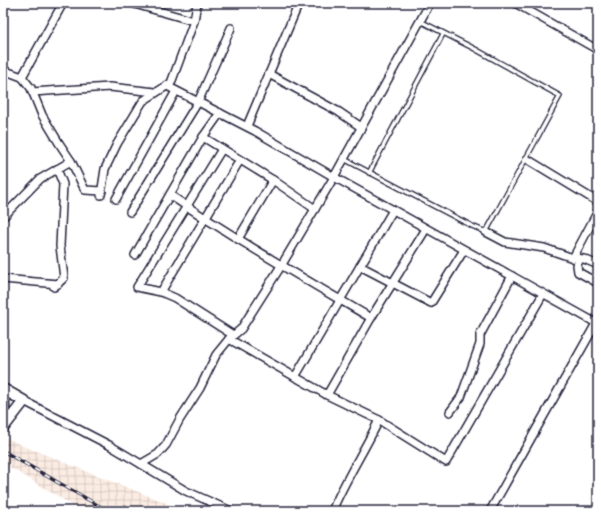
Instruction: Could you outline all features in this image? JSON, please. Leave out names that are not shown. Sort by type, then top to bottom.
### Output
[{"type":"street","points":[[22,77],[63,3]]},
{"type":"street","points":[[131,3],[194,21]]},
{"type":"street","points":[[3,70],[22,77],[32,92],[42,115],[71,161],[85,190],[102,193],[105,169],[117,144],[143,101],[155,92],[172,83],[194,21],[197,3]]},
{"type":"street","points":[[247,126],[299,3]]},
{"type":"street","points":[[141,464],[158,454],[166,445],[180,419],[200,388],[216,355],[231,337],[241,329],[281,266],[334,177],[430,3]]},
{"type":"street","points":[[515,3],[598,50]]},
{"type":"street","points":[[130,212],[198,102],[231,28]]},
{"type":"street","points":[[269,74],[339,112],[361,127]]},
{"type":"street","points":[[167,86],[247,126],[426,229],[543,294],[597,322],[490,511]]},
{"type":"street","points":[[32,92],[110,87],[155,92]]},
{"type":"street","points":[[116,199],[176,91]]},
{"type":"street","points":[[135,254],[203,137],[220,113]]},
{"type":"street","points":[[203,137],[273,180],[315,209]]},
{"type":"street","points":[[222,148],[137,288],[162,292],[175,298],[231,337],[295,377],[327,395],[379,420],[446,462],[543,294]]},
{"type":"street","points":[[526,159],[598,202]]},
{"type":"street","points":[[162,292],[240,160]]},
{"type":"street","points":[[3,217],[40,179],[71,161]]},
{"type":"street","points":[[3,279],[56,286],[64,278],[60,246],[63,184],[57,169]]},
{"type":"street","points":[[238,239],[273,180]]},
{"type":"street","points":[[170,195],[205,219],[281,266],[371,318]]},
{"type":"street","points":[[295,377],[393,210]]},
{"type":"street","points":[[573,258],[598,211]]},
{"type":"street","points":[[327,395],[371,318],[426,229]]},
{"type":"street","points":[[486,232],[505,242],[537,247],[573,258],[580,258],[598,265]]},
{"type":"street","points":[[360,266],[431,303],[464,250]]},
{"type":"street","points":[[580,258],[577,265],[578,272],[598,283]]},
{"type":"street","points":[[450,412],[461,397],[480,344],[480,335],[512,276]]},
{"type":"street","points":[[3,427],[3,389],[109,444],[186,491],[231,511]]},
{"type":"street","points":[[3,427],[24,400]]},
{"type":"street","points":[[332,511],[379,420]]},
{"type":"lane","points":[[344,159],[486,232],[560,96],[475,49],[420,21]]},
{"type":"lane","points":[[369,173],[443,34]]},
{"type":"shaded area","points":[[3,436],[21,445],[186,511],[82,511],[3,463]]},
{"type":"railway","points":[[3,451],[108,511]]}]
